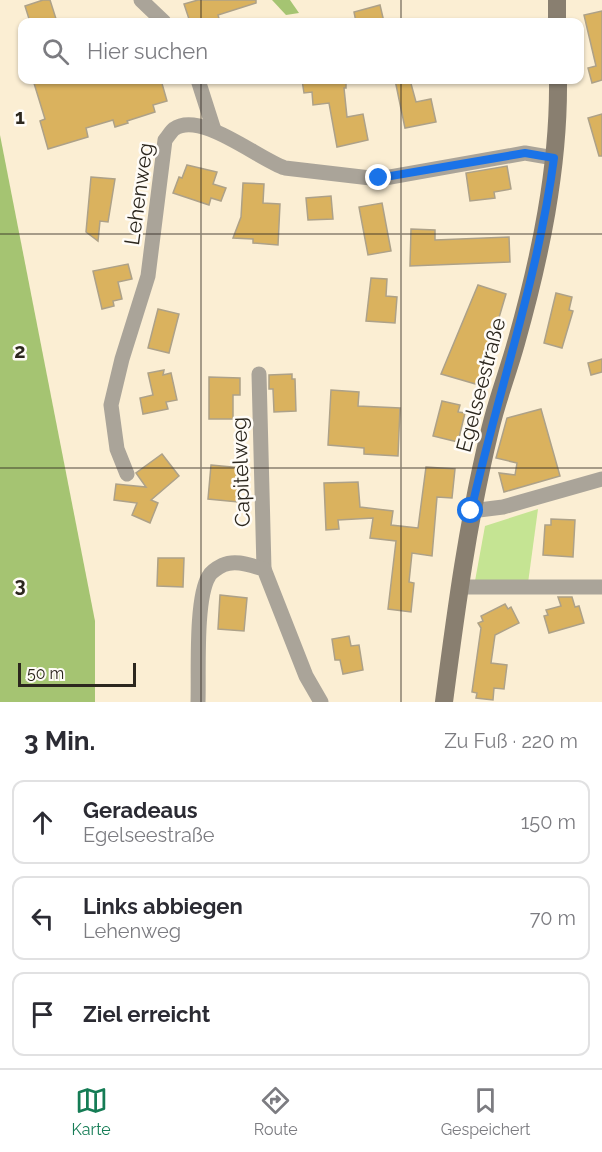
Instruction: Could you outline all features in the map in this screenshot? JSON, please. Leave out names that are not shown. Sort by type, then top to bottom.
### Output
[{"type":"street","points":[[141,0],[160,18]]},
{"type":"street","points":[[556,0],[557,18]]},
{"type":"street","points":[[199,84],[214,130]]},
{"type":"street","name":"Egelseestraße","points":[[444,702],[471,511],[490,426],[536,266],[554,158],[558,84]]},
{"type":"street","name":"Lehenweg","points":[[127,474],[117,449],[111,405],[122,359],[148,276],[165,140],[175,128],[194,123],[214,130],[271,163],[285,168],[379,178],[525,153],[554,158]]},
{"type":"street","name":"Capitelweg","points":[[259,374],[264,569],[306,676],[321,702]]},
{"type":"street","points":[[471,511],[503,507],[602,479]]},
{"type":"street","points":[[198,702],[201,603],[209,575],[224,564],[234,562],[264,569]]},
{"type":"street","points":[[459,587],[602,587]]},
{"type":"green space","points":[[272,0],[290,0],[299,13],[286,15]]},
{"type":"green space","points":[[0,135],[95,621],[95,702],[0,702]]},
{"type":"green space","points":[[538,509],[528,583],[475,581],[485,526]]},
{"type":"building","points":[[50,0],[56,18],[29,18],[25,6]]},
{"type":"building","points":[[198,0],[256,0],[256,3],[218,15],[219,18],[189,18],[184,4]]},
{"type":"building","points":[[380,5],[383,18],[355,18],[354,12]]},
{"type":"building","points":[[602,11],[602,80],[592,83],[588,68],[596,66],[584,15]]},
{"type":"building","points":[[34,84],[162,84],[167,101],[153,105],[155,112],[127,121],[128,123],[115,127],[113,120],[86,128],[88,137],[48,149],[40,121],[45,119]]},
{"type":"building","points":[[303,84],[346,84],[344,88],[347,117],[363,114],[368,140],[337,147],[329,103],[313,105],[312,92],[304,93]]},
{"type":"building","points":[[396,84],[411,84],[416,102],[431,99],[436,122],[405,128]]},
{"type":"building","points":[[602,114],[602,156],[599,156],[588,118]]},
{"type":"building","points":[[187,165],[217,172],[213,184],[226,188],[221,201],[211,198],[209,205],[173,193]]},
{"type":"building","points":[[507,166],[511,189],[494,192],[495,198],[470,201],[466,173]]},
{"type":"building","points":[[91,177],[115,179],[108,222],[100,221],[98,241],[86,232]]},
{"type":"building","points":[[243,183],[264,184],[263,203],[280,204],[278,245],[253,243],[253,239],[233,238],[241,217]]},
{"type":"building","points":[[331,196],[333,219],[308,220],[306,198]]},
{"type":"building","points":[[382,203],[391,251],[368,255],[359,207]]},
{"type":"building","points":[[411,229],[435,230],[435,240],[509,237],[510,262],[410,266]]},
{"type":"building","points":[[128,264],[132,279],[118,282],[122,299],[113,301],[114,306],[102,309],[93,271]]},
{"type":"building","points":[[371,278],[387,279],[386,296],[397,297],[395,323],[366,321]]},
{"type":"building","points":[[478,285],[506,294],[479,385],[441,374]]},
{"type":"building","points":[[556,293],[572,297],[569,310],[573,311],[562,348],[544,343]]},
{"type":"building","points":[[158,309],[179,314],[169,353],[148,348]]},
{"type":"building","points":[[602,359],[602,372],[591,375],[588,363]]},
{"type":"building","points":[[164,370],[163,375],[171,373],[177,400],[166,402],[168,409],[143,414],[140,398],[153,395],[148,373]]},
{"type":"building","points":[[292,374],[292,379],[295,379],[296,411],[274,412],[273,389],[269,389],[269,375]]},
{"type":"building","points":[[209,377],[240,378],[240,395],[233,395],[233,419],[209,419]]},
{"type":"building","points":[[331,390],[359,392],[358,406],[400,408],[398,456],[364,454],[364,448],[328,445]]},
{"type":"building","points":[[442,401],[460,405],[458,412],[465,413],[458,442],[433,436]]},
{"type":"building","points":[[541,409],[560,476],[504,492],[499,473],[515,475],[517,463],[496,458],[507,418]]},
{"type":"building","points":[[162,454],[179,476],[151,500],[158,503],[150,523],[132,515],[137,503],[114,500],[116,484],[146,487],[136,473]]},
{"type":"building","points":[[211,465],[242,468],[238,502],[208,499]]},
{"type":"building","points":[[426,467],[455,469],[452,498],[437,497],[432,556],[412,553],[409,582],[414,583],[411,612],[388,609],[396,541],[370,538],[373,518],[338,520],[339,529],[326,530],[324,483],[358,482],[360,507],[393,511],[391,525],[418,528]]},
{"type":"building","points":[[551,519],[575,520],[573,557],[543,555],[545,525],[551,525]]},
{"type":"building","points":[[158,558],[184,558],[183,587],[157,586]]},
{"type":"building","points":[[220,595],[247,598],[244,631],[218,629]]},
{"type":"building","points":[[558,597],[572,597],[575,607],[579,606],[584,623],[549,633],[544,616],[548,615],[546,610],[561,606]]},
{"type":"building","points":[[505,604],[508,609],[511,607],[519,623],[495,635],[491,663],[507,665],[504,689],[494,688],[493,700],[476,698],[477,693],[472,692],[481,628],[478,623],[483,621],[481,616]]},
{"type":"building","points":[[349,636],[351,646],[359,645],[363,670],[343,674],[340,660],[335,660],[332,639]]},
{"type":"route","points":[[379,178],[525,153],[554,158],[536,266],[490,426],[471,511]]}]
